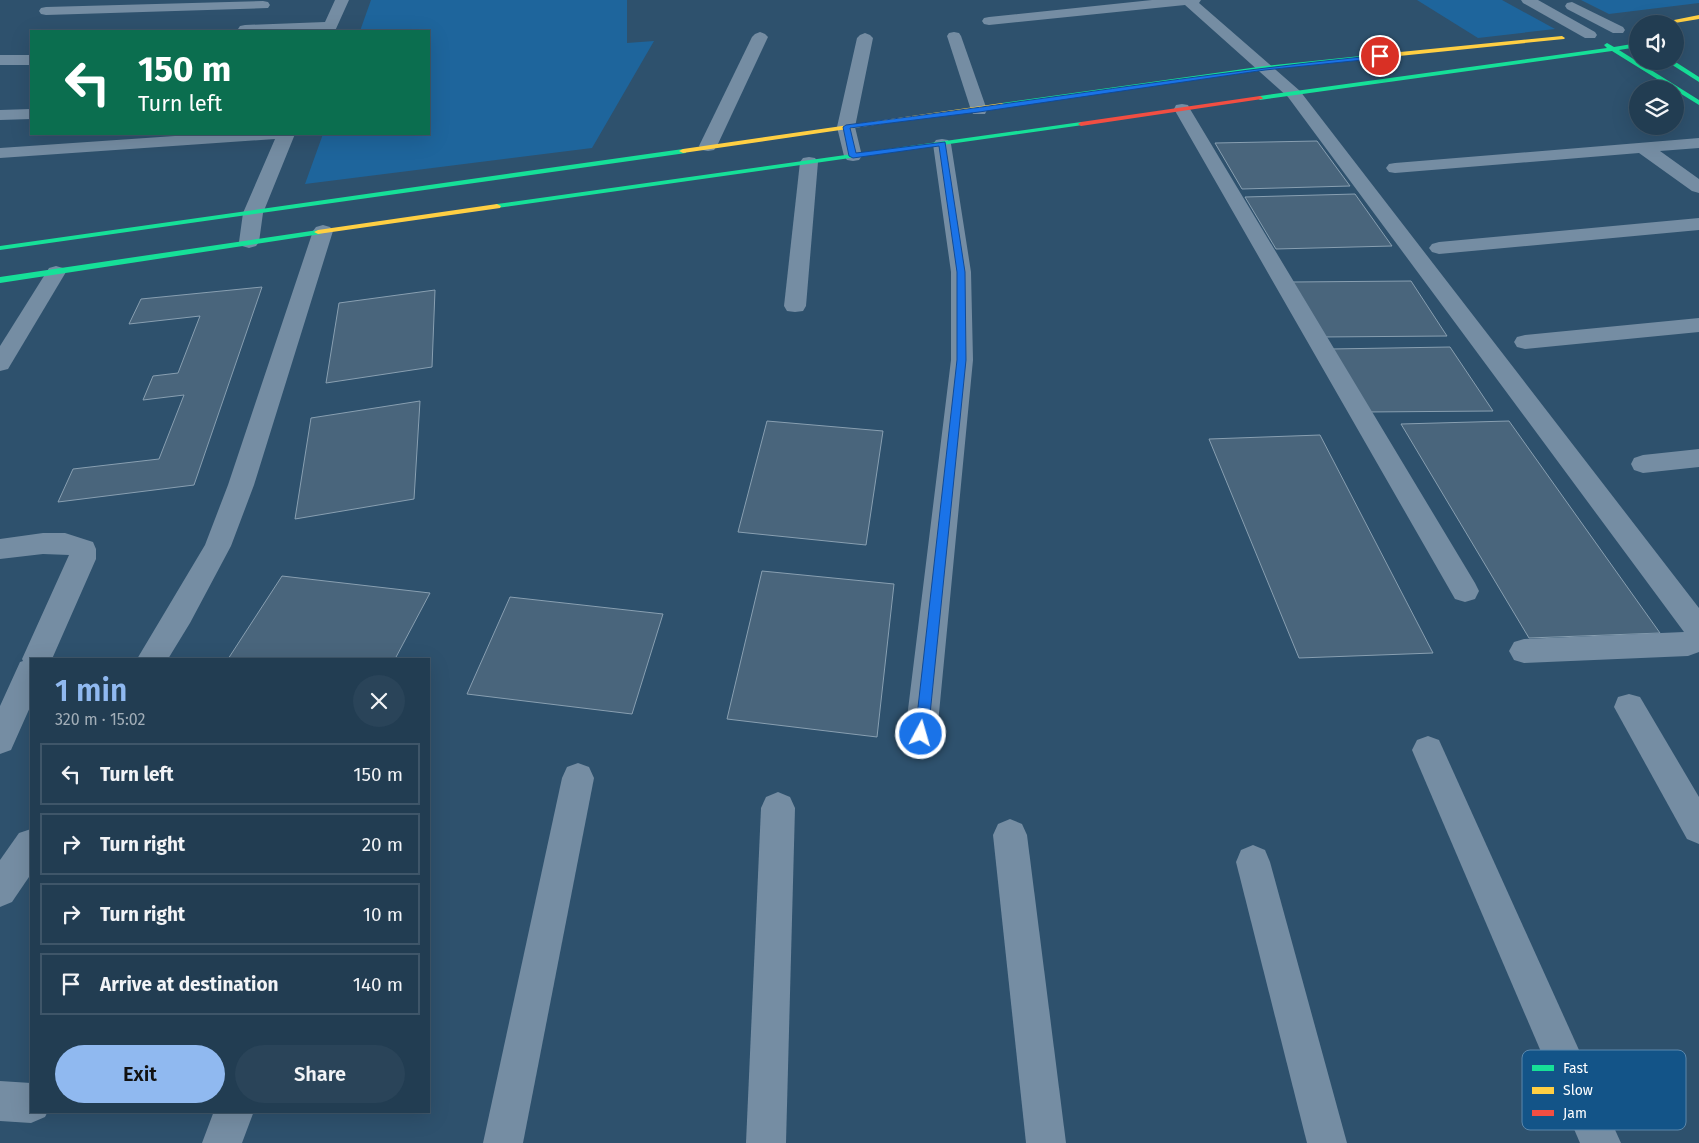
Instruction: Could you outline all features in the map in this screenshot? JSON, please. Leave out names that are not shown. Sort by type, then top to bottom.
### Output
[{"type":"street","points":[[244,30],[329,28],[342,0]]},
{"type":"street","points":[[989,20],[1190,0],[1294,94],[1696,626],[1699,637],[1688,644],[1524,651]]},
{"type":"street","points":[[1528,0],[1613,48],[1699,103]]},
{"type":"street","points":[[1560,0],[1623,29],[1629,35]]},
{"type":"street","points":[[244,30],[265,2]]},
{"type":"street","points":[[46,11],[265,2]]},
{"type":"street","points":[[1684,20],[1699,17]]},
{"type":"street","points":[[0,248],[1265,68],[1590,35],[1623,29]]},
{"type":"street","points":[[954,36],[979,110]]},
{"type":"street","points":[[708,146],[760,37]]},
{"type":"street","points":[[853,156],[846,127],[865,38]]},
{"type":"street","points":[[0,280],[323,230],[942,144],[1629,45]]},
{"type":"street","points":[[0,60],[30,60]]},
{"type":"street","points":[[1683,70],[1699,80]]},
{"type":"street","points":[[1182,109],[1466,591]]},
{"type":"street","points":[[0,115],[30,114]]},
{"type":"street","points":[[0,153],[261,135]]},
{"type":"street","points":[[249,242],[253,213],[286,135]]},
{"type":"street","points":[[1395,168],[1699,143]]},
{"type":"street","points":[[921,734],[962,360],[961,272],[942,144]]},
{"type":"street","points":[[1643,148],[1699,187]]},
{"type":"street","points":[[795,306],[809,162]]},
{"type":"street","points":[[1439,248],[1699,224]]},
{"type":"street","points":[[153,658],[180,615],[218,546],[241,485],[323,230]]},
{"type":"street","points":[[0,364],[56,272]]},
{"type":"street","points":[[1525,342],[1699,325]]},
{"type":"street","points":[[1643,464],[1699,458]]},
{"type":"street","points":[[0,549],[58,543],[75,545],[82,549],[82,559],[37,658]]},
{"type":"street","points":[[0,740],[30,673]]},
{"type":"street","points":[[1629,707],[1699,828]]},
{"type":"street","points":[[1428,750],[1560,1050]]},
{"type":"street","points":[[503,1143],[578,778]]},
{"type":"street","points":[[766,1143],[778,808]]},
{"type":"street","points":[[1010,835],[1046,1143]]},
{"type":"street","points":[[0,890],[30,846]]},
{"type":"street","points":[[1253,862],[1326,1143]]},
{"type":"street","points":[[0,1101],[30,1103]]},
{"type":"street","points":[[1595,1130],[1601,1143]]},
{"type":"shaded area","points":[[371,0],[627,0],[627,43],[654,41],[592,148],[305,184],[323,135],[430,135],[430,30],[360,30]]},
{"type":"shaded area","points":[[1417,0],[1502,0],[1555,29],[1478,38]]},
{"type":"shaded area","points":[[1581,0],[1699,0],[1699,3],[1609,14]]},
{"type":"building","points":[[1317,141],[1350,186],[1242,189],[1215,143]]},
{"type":"building","points":[[1355,194],[1392,246],[1276,249],[1245,197]]},
{"type":"building","points":[[1411,281],[1447,336],[1321,337],[1292,282]]},
{"type":"building","points":[[262,287],[194,485],[58,502],[73,469],[159,459],[184,395],[143,400],[153,376],[178,373],[200,316],[129,324],[141,299]]},
{"type":"building","points":[[435,290],[432,367],[326,383],[339,303]]},
{"type":"building","points":[[1450,347],[1493,411],[1366,412],[1331,349]]},
{"type":"building","points":[[420,401],[414,499],[295,519],[311,418]]},
{"type":"building","points":[[767,421],[883,431],[866,545],[738,532]]},
{"type":"building","points":[[1509,421],[1660,633],[1529,638],[1401,424]]},
{"type":"building","points":[[1320,435],[1433,653],[1299,658],[1209,439]]},
{"type":"building","points":[[762,571],[894,584],[877,737],[727,719]]},
{"type":"building","points":[[282,576],[430,593],[396,658],[229,658]]},
{"type":"building","points":[[510,597],[663,614],[632,714],[467,694]]},
{"type":"traffic: fast","points":[[1607,45],[1699,103]]},
{"type":"traffic: fast","points":[[1260,98],[1629,46]]},
{"type":"traffic: fast","points":[[1002,105],[1265,68],[1370,57]]},
{"type":"traffic: fast","points":[[1683,70],[1699,80]]},
{"type":"traffic: fast","points":[[497,206],[1081,124]]},
{"type":"traffic: fast","points":[[0,248],[683,151]]},
{"type":"traffic: fast","points":[[0,280],[318,232]]},
{"type":"traffic: slow","points":[[1684,20],[1699,17]]},
{"type":"traffic: slow","points":[[1370,57],[1562,38]]},
{"type":"traffic: slow","points":[[683,151],[1002,105]]},
{"type":"traffic: slow","points":[[318,232],[497,206]]},
{"type":"traffic: jam","points":[[1081,124],[1260,98]]},
{"type":"route","points":[[921,734],[962,360],[961,272],[942,144],[853,156],[846,127],[979,110],[1265,68],[1380,56]]}]
